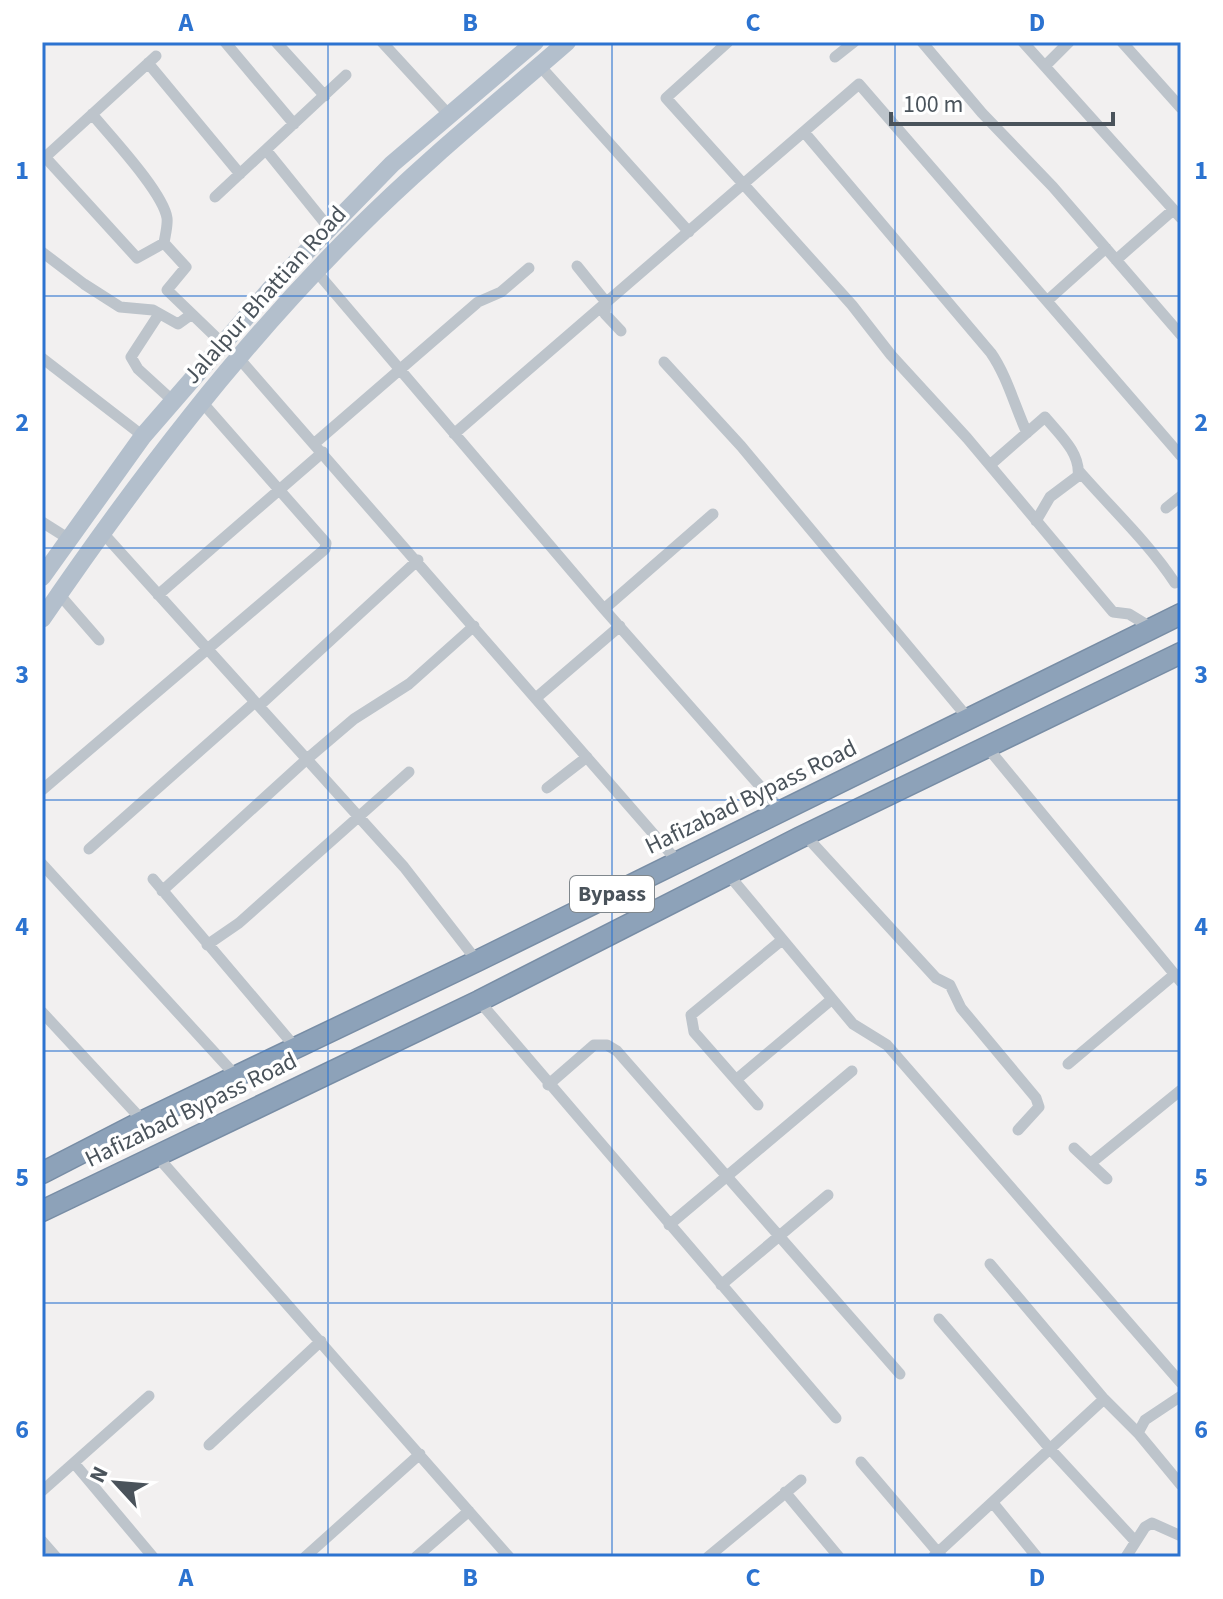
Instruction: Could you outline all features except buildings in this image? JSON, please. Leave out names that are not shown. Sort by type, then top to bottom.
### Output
[{"type":"highway","name":"Hafizabad Bypass Road","points":[[42,1173],[1181,614]]},
{"type":"highway","name":"Hafizabad Bypass Road","points":[[42,1211],[479,1001],[805,835],[1181,653]]},
{"type":"main road","name":"Jalalpur Bhattian Road","points":[[42,577],[143,436],[222,343],[392,164],[535,42]]},
{"type":"main road","name":"Jalalpur Bhattian Road","points":[[42,619],[102,532],[237,356],[316,271],[412,177],[567,42]]},
{"type":"street","points":[[225,42],[294,124]]},
{"type":"street","points":[[276,42],[325,96]]},
{"type":"street","points":[[382,42],[450,116]]},
{"type":"street","points":[[728,42],[666,98],[852,305],[891,355],[990,465],[1113,612],[1129,614],[1152,628]]},
{"type":"street","points":[[835,57],[854,42]]},
{"type":"street","points":[[922,42],[1181,335]]},
{"type":"street","points":[[1023,42],[1177,214],[1116,260]]},
{"type":"street","points":[[1045,66],[1069,42]]},
{"type":"street","points":[[1122,42],[1181,108]]},
{"type":"street","points":[[164,243],[137,258],[44,159],[152,60],[240,174]]},
{"type":"street","points":[[540,66],[689,232]]},
{"type":"street","points":[[215,197],[346,75]]},
{"type":"street","points":[[454,434],[859,84],[1181,456]]},
{"type":"street","points":[[92,114],[156,195],[167,217],[164,243],[186,267],[167,290],[222,343]]},
{"type":"street","points":[[804,132],[991,353],[1002,368],[1027,433]]},
{"type":"street","points":[[266,150],[329,228]]},
{"type":"street","points":[[1048,300],[1106,248]]},
{"type":"street","points":[[42,252],[120,307],[153,310],[178,324],[192,314]]},
{"type":"street","points":[[577,266],[606,302],[605,314],[621,331]]},
{"type":"street","points":[[158,595],[279,490],[399,370],[478,302],[501,292],[529,268]]},
{"type":"street","points":[[316,271],[604,609],[782,811]]},
{"type":"street","points":[[159,314],[131,357],[138,369],[173,401]]},
{"type":"street","points":[[237,356],[418,560],[678,862]]},
{"type":"street","points":[[42,358],[143,436]]},
{"type":"street","points":[[664,362],[741,446],[968,718]]},
{"type":"street","points":[[42,790],[325,549],[326,543],[201,401]]},
{"type":"street","points":[[990,465],[1045,417],[1080,464],[1078,476],[1050,497],[1036,521]]},
{"type":"street","points":[[1079,471],[1156,555],[1175,583]]},
{"type":"street","points":[[1166,508],[1181,496]]},
{"type":"street","points":[[604,609],[713,514]]},
{"type":"street","points":[[42,522],[69,539]]},
{"type":"street","points":[[102,532],[404,867],[477,961]]},
{"type":"street","points":[[89,849],[418,560]]},
{"type":"street","points":[[59,594],[99,640]]},
{"type":"street","points":[[162,891],[354,719],[409,684],[474,626]]},
{"type":"street","points":[[536,698],[620,626]]},
{"type":"street","points":[[987,747],[1178,978],[1068,1064]]},
{"type":"street","points":[[547,788],[587,757]]},
{"type":"street","points":[[207,945],[239,923],[409,772]]},
{"type":"street","points":[[805,835],[936,978],[950,985],[961,1008],[1036,1098],[1039,1107],[1018,1130]]},
{"type":"street","points":[[42,864],[236,1076]]},
{"type":"street","points":[[728,874],[831,1000],[853,1024],[887,1045],[1181,1383]]},
{"type":"street","points":[[153,879],[296,1048]]},
{"type":"street","points":[[758,1105],[694,1032],[691,1015],[782,940]]},
{"type":"street","points":[[737,1079],[831,1000]]},
{"type":"street","points":[[479,1001],[836,1418]]},
{"type":"street","points":[[42,1012],[143,1121]]},
{"type":"street","points":[[548,1085],[594,1045],[607,1045],[617,1051],[900,1374]]},
{"type":"street","points":[[669,1225],[852,1071]]},
{"type":"street","points":[[1091,1163],[1181,1090]]},
{"type":"street","points":[[1074,1148],[1107,1179]]},
{"type":"street","points":[[156,1155],[509,1557]]},
{"type":"street","points":[[721,1285],[828,1195]]},
{"type":"street","points":[[990,1264],[1181,1485]]},
{"type":"street","points":[[939,1319],[1051,1450],[1135,1541]]},
{"type":"street","points":[[209,1445],[321,1341]]},
{"type":"street","points":[[42,1491],[149,1396]]},
{"type":"street","points":[[1138,1433],[1145,1420],[1181,1396]]},
{"type":"street","points":[[861,1462],[938,1555],[1104,1399]]},
{"type":"street","points":[[305,1557],[420,1454]]},
{"type":"street","points":[[74,1463],[153,1557]]},
{"type":"street","points":[[708,1557],[801,1480]]},
{"type":"street","points":[[785,1492],[839,1557]]},
{"type":"street","points":[[993,1503],[1037,1557]]},
{"type":"street","points":[[416,1557],[469,1511]]},
{"type":"street","points":[[1126,1557],[1145,1527],[1152,1523],[1181,1536]]},
{"type":"street","points":[[42,1541],[56,1557]]}]
